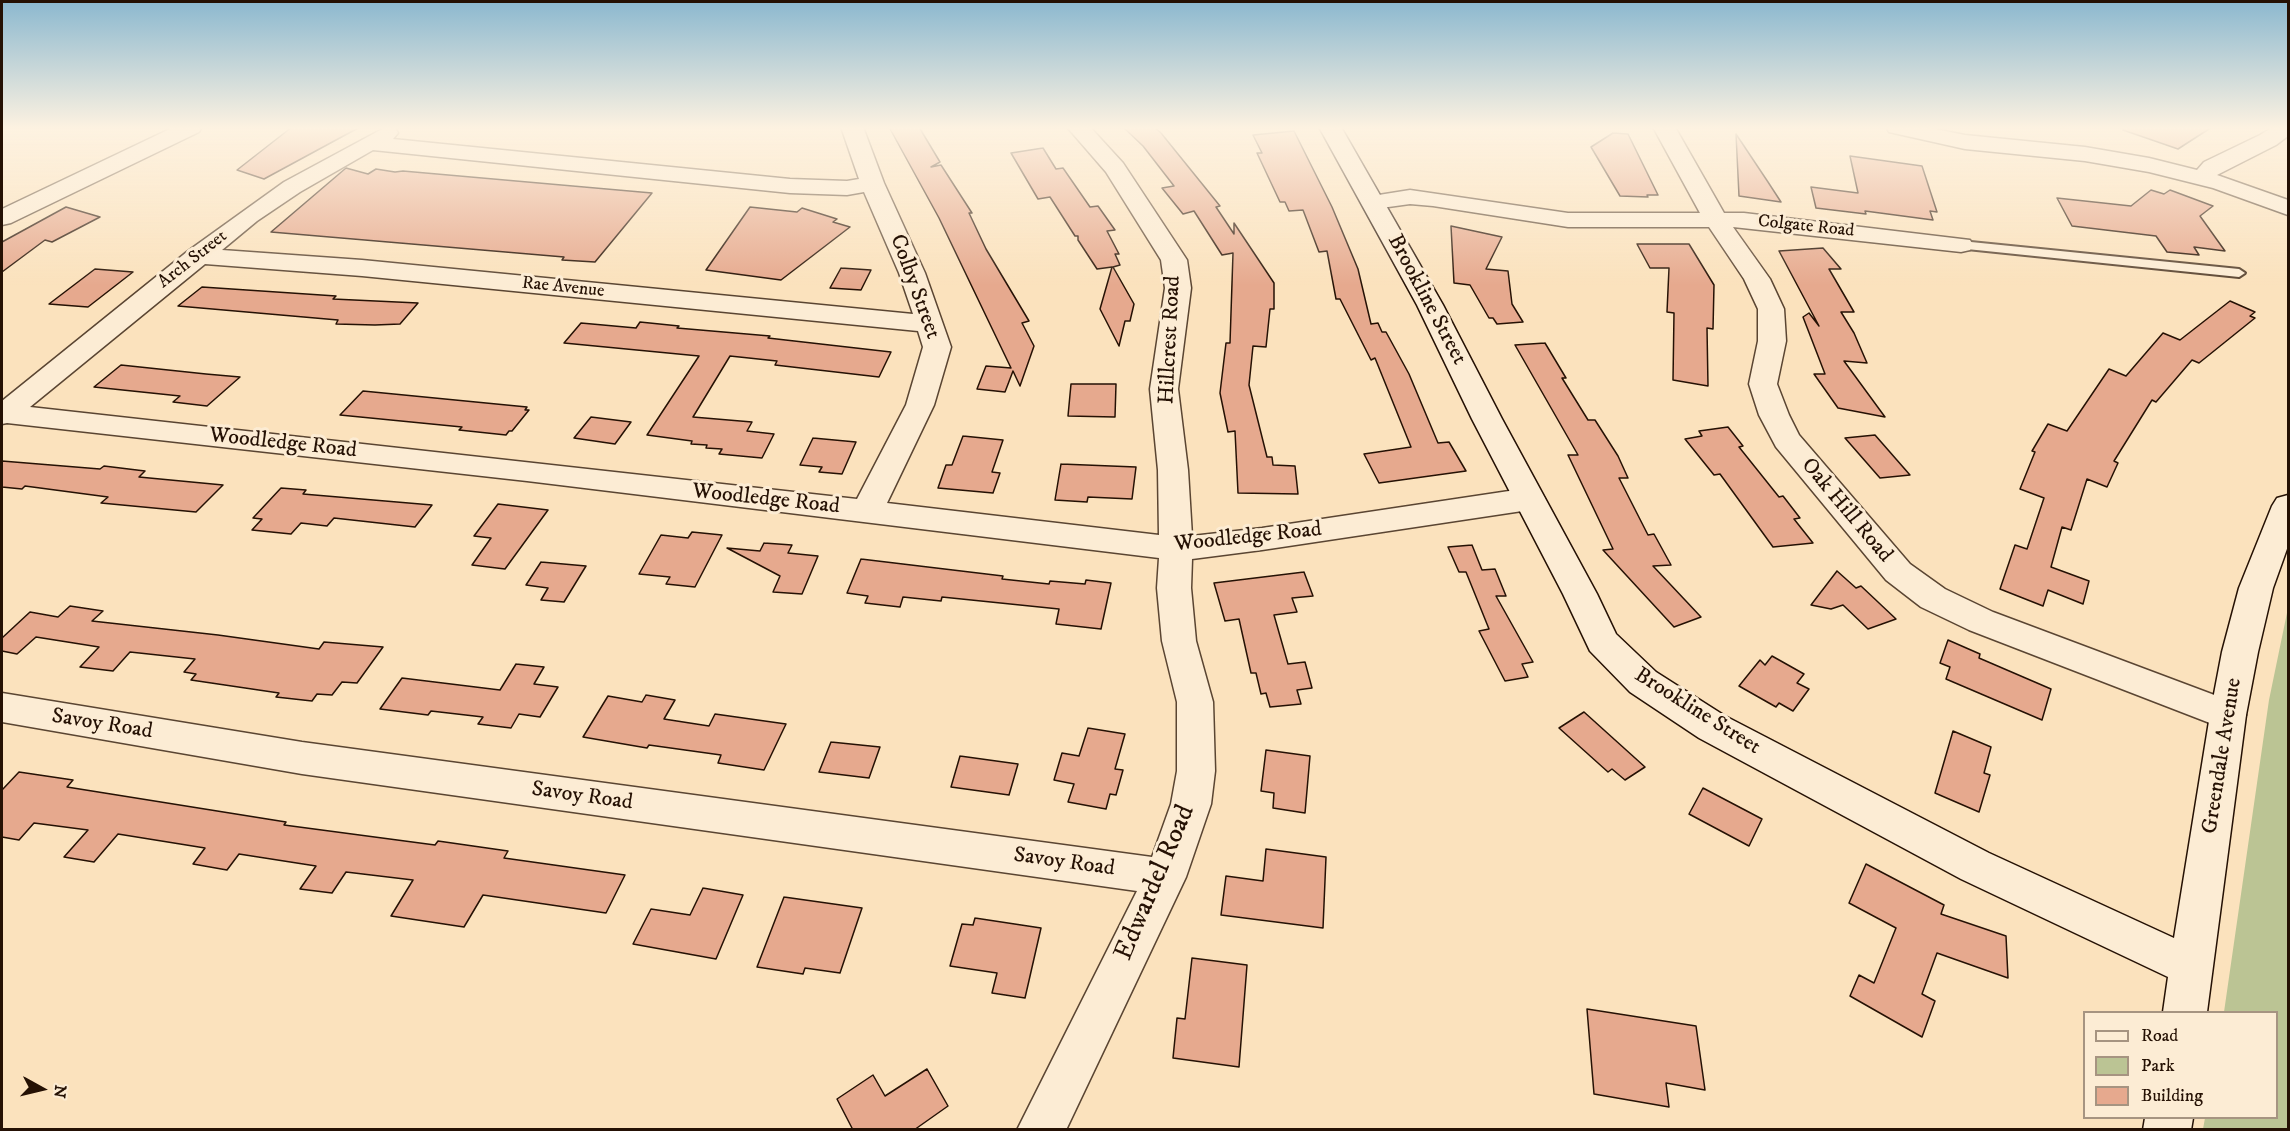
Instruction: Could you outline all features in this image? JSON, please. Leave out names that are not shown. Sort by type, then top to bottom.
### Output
[{"type":"street","points":[[2,218],[81,180]]},
{"type":"street","name":"Arch Street","points":[[2,413],[197,256],[305,180]]},
{"type":"street","points":[[729,180],[790,186],[847,188],[872,183]]},
{"type":"street","name":"Colby Street","points":[[867,511],[920,405],[937,347],[912,273],[871,180]]},
{"type":"street","name":"Hillcrest Road","points":[[1123,180],[1174,260],[1178,288],[1164,389],[1173,470],[1176,549]]},
{"type":"street","name":"Brookline Street","points":[[1361,180],[1430,305],[1580,594],[1602,642],[1643,682],[1713,727],[1975,866],[2192,967]]},
{"type":"street","name":"Oak Hill Road","points":[[1693,180],[1715,219],[1757,279],[1772,309],[1772,341],[1763,384],[1774,415],[1787,440],[1898,572],[1933,598],[1981,621],[2228,715]]},
{"type":"street","points":[[2208,180],[2289,208]]},
{"type":"street","name":"Colgate Road","points":[[1374,202],[1410,197],[1433,199],[1568,220],[1715,219],[1797,225],[1961,245]]},
{"type":"street","name":"Rae Avenue","points":[[197,256],[362,268],[928,324]]},
{"type":"street","name":"Woodledge Road","points":[[2,413],[527,471],[1176,549],[1262,539],[1529,499]]},
{"type":"street","name":"Greendale Avenue","points":[[2185,1011],[2228,715],[2251,609],[2267,560],[2289,506]]},
{"type":"street","name":"Edwardel Road","points":[[1041,1130],[1165,877],[1191,804],[1196,771],[1195,702],[1179,641],[1174,588],[1176,549]]},
{"type":"street","name":"Savoy Road","points":[[2,708],[302,758],[1165,877]]},
{"type":"lane","name":"Colgate Road","points":[[1961,245],[2239,273]]},
{"type":"green space","points":[[2288,608],[2288,1129],[2203,1129],[2205,1119],[2278,1119],[2278,1011],[2224,1011],[2269,700]]},
{"type":"building","points":[[332,180],[502,180],[652,193],[595,262],[562,260],[564,257],[271,232]]},
{"type":"building","points":[[918,180],[951,180],[972,213],[969,213],[986,249],[1029,321],[1022,323],[1034,346],[1020,386],[1013,371],[1005,392],[977,389],[986,366],[1011,368],[939,218]]},
{"type":"building","points":[[1027,180],[1071,180],[1090,207],[1098,206],[1115,230],[1107,231],[1119,254],[1115,254],[1120,265],[1113,267],[1134,304],[1130,321],[1125,321],[1119,346],[1100,309],[1112,267],[1097,269],[1078,240],[1078,236],[1075,236],[1050,197],[1038,199]]},
{"type":"building","points":[[1169,180],[1199,180],[1220,206],[1216,207],[1234,234],[1234,223],[1274,283],[1274,309],[1270,309],[1266,347],[1253,346],[1249,385],[1267,457],[1272,457],[1273,465],[1295,466],[1298,494],[1238,493],[1235,431],[1228,432],[1220,393],[1226,343],[1230,343],[1233,253],[1222,255],[1194,211],[1183,214],[1162,188],[1174,186]]},
{"type":"building","points":[[1270,180],[1318,180],[1358,269],[1371,324],[1378,323],[1382,332],[1386,332],[1409,374],[1438,443],[1449,442],[1466,471],[1379,483],[1364,454],[1411,447],[1375,358],[1371,360],[1340,299],[1336,299],[1327,251],[1319,252],[1303,210],[1289,211],[1285,202],[1280,202]]},
{"type":"building","points":[[1610,180],[1651,180],[1658,195],[1647,195],[1648,197],[1620,196]]},
{"type":"building","points":[[1738,180],[1767,180],[1781,202],[1739,196]]},
{"type":"building","points":[[1855,180],[1926,180],[1937,212],[1930,211],[1933,220],[1865,211],[1866,214],[1816,208],[1811,187],[1858,193]]},
{"type":"building","points":[[2151,190],[2164,194],[2170,190],[2213,206],[2200,216],[2225,251],[2194,247],[2199,255],[2167,252],[2156,236],[2072,226],[2057,198],[2131,206]]},
{"type":"building","points":[[66,207],[100,217],[52,242],[45,240],[2,272],[2,242]]},
{"type":"building","points":[[750,207],[797,212],[802,208],[837,219],[833,222],[850,227],[781,280],[706,270]]},
{"type":"building","points":[[1451,226],[1502,237],[1486,269],[1508,271],[1512,304],[1523,322],[1497,324],[1493,318],[1489,318],[1470,285],[1454,283]]},
{"type":"building","points":[[1637,244],[1689,244],[1714,285],[1713,329],[1707,328],[1708,386],[1673,380],[1674,313],[1667,312],[1669,268],[1650,268]]},
{"type":"building","points":[[1823,248],[1841,269],[1829,269],[1854,312],[1841,312],[1854,333],[1867,363],[1844,361],[1885,417],[1838,408],[1814,374],[1825,374],[1803,317],[1809,313],[1819,326],[1779,251]]},
{"type":"building","points":[[841,268],[871,270],[861,290],[830,288]]},
{"type":"building","points":[[95,269],[133,272],[88,307],[49,304]]},
{"type":"building","points":[[202,287],[336,296],[333,299],[418,303],[400,324],[375,325],[336,324],[338,320],[178,306]]},
{"type":"building","points":[[2230,301],[2255,312],[2250,316],[2255,318],[2199,363],[2192,360],[2156,402],[2152,400],[2114,461],[2118,463],[2107,487],[2087,479],[2071,530],[2062,527],[2051,567],[2089,581],[2083,604],[2048,590],[2043,606],[2000,589],[2015,545],[2027,549],[2044,498],[2020,489],[2035,452],[2032,451],[2048,424],[2067,431],[2109,369],[2126,376],[2163,333],[2180,340]]},
{"type":"building","points":[[640,322],[891,352],[879,377],[775,365],[777,361],[730,356],[693,417],[752,422],[747,431],[774,434],[762,458],[719,454],[722,449],[691,444],[692,441],[647,435],[699,356],[564,343],[581,323],[636,328]]},
{"type":"building","points":[[1545,343],[1566,378],[1562,378],[1588,420],[1595,420],[1618,456],[1628,478],[1619,478],[1648,535],[1654,534],[1671,565],[1653,566],[1701,617],[1674,627],[1603,550],[1613,549],[1568,455],[1578,455],[1515,345]]},
{"type":"building","points":[[121,365],[240,377],[207,406],[173,402],[180,396],[94,387]]},
{"type":"building","points":[[1071,384],[1116,384],[1115,417],[1068,416]]},
{"type":"building","points":[[363,391],[527,407],[525,410],[529,410],[506,435],[459,430],[462,427],[340,415]]},
{"type":"building","points":[[591,417],[631,422],[615,444],[574,438]]},
{"type":"building","points":[[1728,427],[1743,446],[1739,447],[1779,497],[1783,496],[1800,518],[1794,519],[1813,543],[1773,547],[1720,474],[1714,475],[1685,439],[1702,436],[1699,431]]},
{"type":"building","points":[[1875,435],[1910,475],[1880,478],[1845,438]]},
{"type":"building","points":[[963,436],[1003,440],[992,472],[1000,473],[993,493],[938,488],[946,465],[952,465]]},
{"type":"building","points":[[813,438],[856,442],[842,474],[819,472],[822,467],[800,465]]},
{"type":"building","points":[[2,461],[100,469],[104,466],[145,471],[139,477],[223,485],[196,512],[101,503],[108,497],[25,486],[22,489],[2,487]]},
{"type":"building","points":[[1061,464],[1136,467],[1132,499],[1088,497],[1087,502],[1055,500]]},
{"type":"building","points":[[281,488],[306,490],[303,494],[432,505],[415,527],[334,518],[327,526],[301,523],[291,534],[252,530],[262,519],[253,518]]},
{"type":"building","points":[[498,504],[548,510],[505,569],[472,565],[491,538],[474,536]]},
{"type":"building","points":[[692,532],[722,535],[695,587],[666,584],[670,577],[639,574],[661,535],[688,538]]},
{"type":"building","points":[[764,543],[792,545],[788,553],[818,556],[802,594],[773,592],[780,576],[727,548],[760,551]]},
{"type":"building","points":[[1472,545],[1482,570],[1495,569],[1506,596],[1496,596],[1533,662],[1522,664],[1528,677],[1505,681],[1479,631],[1489,629],[1466,572],[1459,572],[1448,547]]},
{"type":"building","points":[[861,559],[1003,576],[1002,579],[1049,584],[1050,581],[1085,584],[1086,580],[1111,583],[1101,629],[1056,624],[1059,609],[942,597],[941,601],[903,597],[900,607],[865,603],[868,596],[847,593]]},
{"type":"building","points":[[541,562],[586,566],[564,602],[541,600],[548,588],[526,585]]},
{"type":"building","points":[[1837,571],[1856,588],[1861,586],[1896,619],[1868,629],[1843,605],[1831,609],[1811,605]]},
{"type":"building","points":[[1304,572],[1313,596],[1292,598],[1297,612],[1274,615],[1288,664],[1305,662],[1312,688],[1297,690],[1301,704],[1270,707],[1266,693],[1261,694],[1256,673],[1251,673],[1239,619],[1225,621],[1214,583]]},
{"type":"building","points":[[70,606],[103,611],[92,621],[319,649],[324,642],[383,647],[357,683],[342,682],[332,695],[317,694],[312,701],[276,697],[279,693],[191,680],[196,674],[184,672],[195,659],[130,652],[113,671],[80,667],[99,647],[36,637],[17,654],[2,651],[2,638],[30,612],[58,617]]},
{"type":"building","points":[[1948,640],[1980,654],[1979,658],[2051,689],[2042,720],[1946,679],[1950,667],[1940,663]]},
{"type":"building","points":[[1772,656],[1804,674],[1797,683],[1809,689],[1793,711],[1779,703],[1776,707],[1739,686],[1760,660],[1765,665]]},
{"type":"building","points":[[516,664],[544,667],[534,684],[558,687],[540,717],[519,714],[511,728],[478,724],[483,717],[431,711],[428,715],[380,709],[402,678],[500,690]]},
{"type":"building","points":[[646,695],[675,700],[664,719],[709,726],[715,714],[786,724],[764,770],[718,763],[721,755],[649,745],[647,748],[583,737],[608,696],[642,702]]},
{"type":"building","points":[[1584,712],[1645,767],[1625,780],[1612,769],[1608,772],[1559,728]]},
{"type":"building","points":[[1088,728],[1125,734],[1115,769],[1123,770],[1116,795],[1110,794],[1106,809],[1068,802],[1074,784],[1054,780],[1062,753],[1079,756]]},
{"type":"building","points":[[1953,731],[1991,747],[1984,773],[1990,775],[1979,812],[1935,793]]},
{"type":"building","points":[[831,742],[880,747],[869,778],[819,772]]},
{"type":"building","points":[[1266,750],[1310,756],[1305,813],[1273,808],[1274,793],[1261,791]]},
{"type":"building","points":[[960,756],[1018,764],[1009,795],[951,787]]},
{"type":"building","points":[[19,772],[73,780],[67,787],[286,822],[284,825],[435,845],[438,841],[508,851],[504,858],[625,875],[606,913],[483,895],[464,927],[391,916],[413,880],[346,872],[332,893],[300,889],[316,866],[239,854],[227,870],[193,864],[205,848],[118,834],[94,862],[64,857],[88,830],[34,823],[19,840],[2,837],[2,790]]},
{"type":"building","points":[[1703,788],[1762,819],[1749,846],[1689,814]]},
{"type":"building","points":[[1266,849],[1326,857],[1323,928],[1221,915],[1226,876],[1263,881]]},
{"type":"building","points":[[1866,864],[1944,905],[1941,914],[2006,936],[2008,978],[1937,953],[1922,994],[1935,1001],[1922,1037],[1850,996],[1859,975],[1874,983],[1896,928],[1849,903]]},
{"type":"building","points":[[703,888],[743,895],[716,959],[633,944],[651,909],[690,915]]},
{"type":"building","points":[[784,897],[862,908],[840,973],[805,968],[803,974],[757,967]]},
{"type":"building","points":[[975,918],[1041,928],[1025,998],[992,993],[997,973],[950,966],[962,924],[973,925]]},
{"type":"building","points":[[1192,958],[1247,965],[1239,1067],[1173,1058],[1177,1018],[1185,1019]]},
{"type":"building","points":[[1587,1009],[1696,1026],[1705,1090],[1666,1083],[1669,1107],[1594,1094]]},
{"type":"building","points":[[927,1069],[948,1106],[914,1130],[853,1130],[837,1099],[873,1075],[885,1096]]}]
